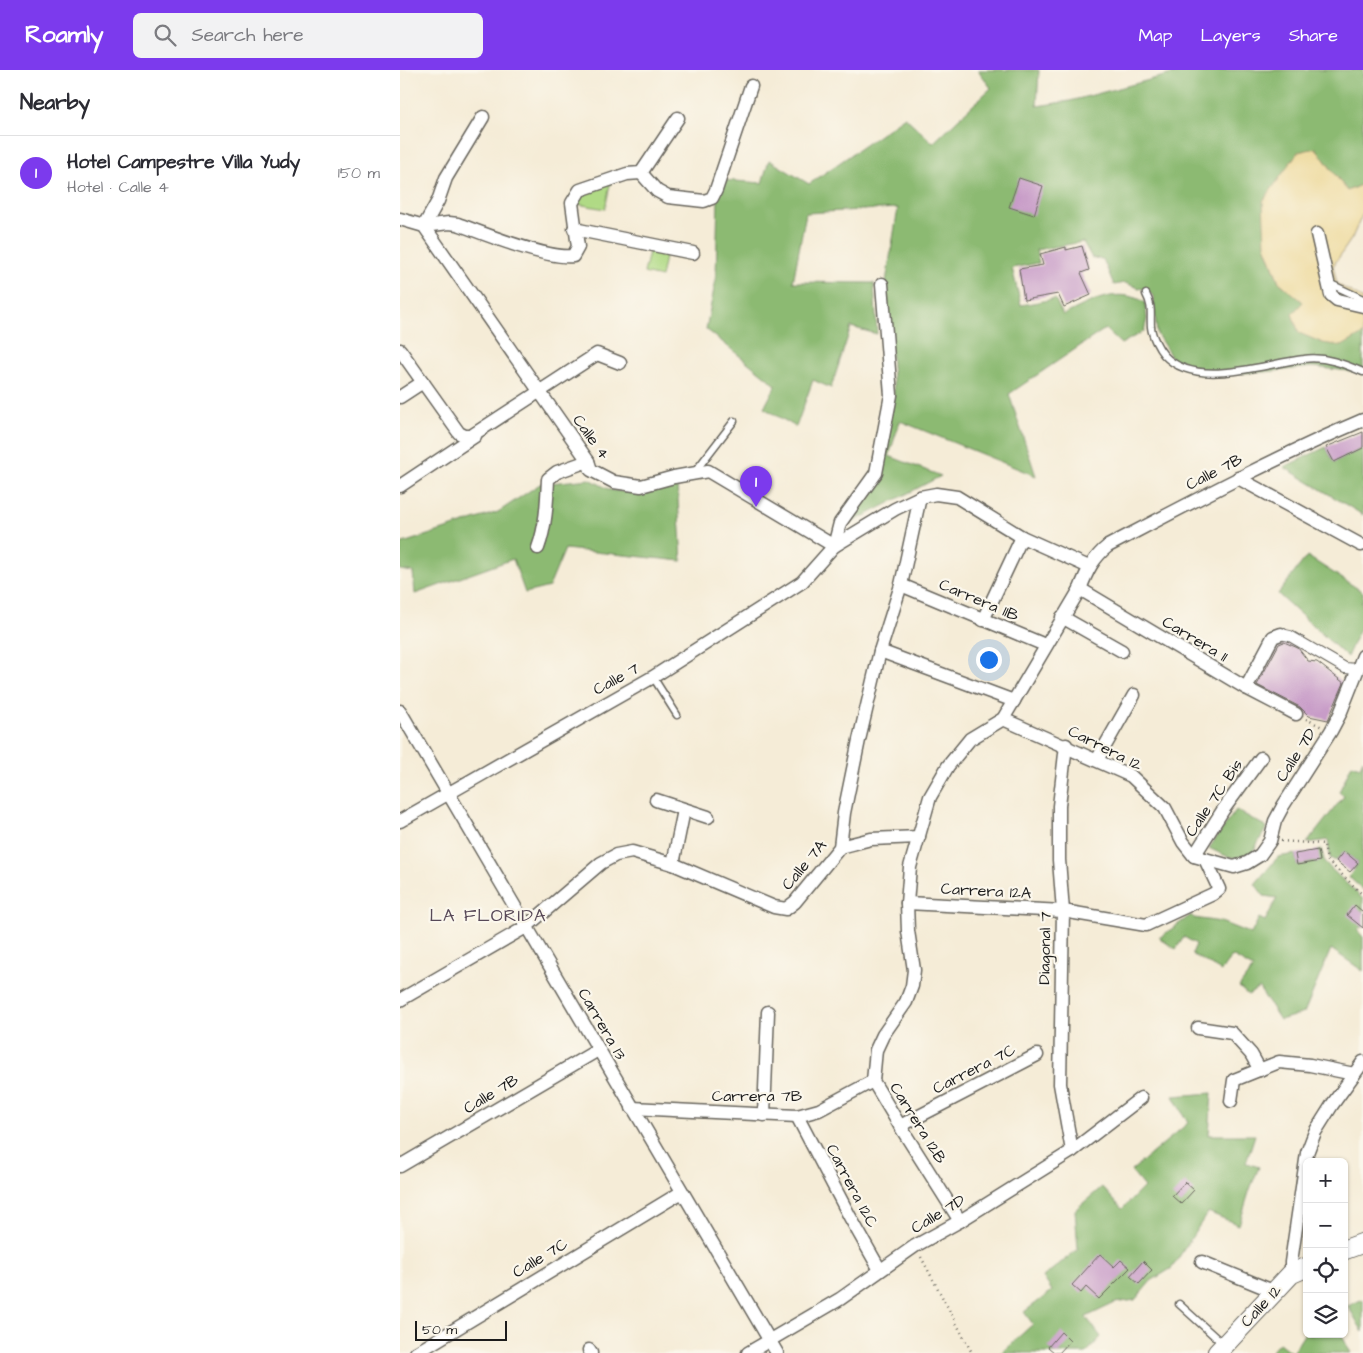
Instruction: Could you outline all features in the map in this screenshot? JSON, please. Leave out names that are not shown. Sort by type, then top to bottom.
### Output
[{"type":"main road","points":[[1348,1249],[1363,1243]]},
{"type":"main road","name":"Calle 12","points":[[1221,1349],[1273,1291],[1299,1270]]},
{"type":"street","points":[[640,173],[657,191],[668,197],[704,200],[712,198],[751,86]]},
{"type":"street","points":[[424,226],[438,201],[446,178],[483,116]]},
{"type":"street","points":[[640,173],[678,118]]},
{"type":"street","points":[[400,219],[424,226],[449,223],[458,224],[529,249],[567,257],[573,256],[578,247],[574,229],[572,203],[580,190],[627,174],[640,173]]},
{"type":"street","name":"Calle 4","points":[[424,226],[588,461],[591,470],[614,482],[641,486],[674,477],[708,471],[834,546]]},
{"type":"street","points":[[574,229],[693,253]]},
{"type":"street","points":[[1317,234],[1331,295],[1337,300],[1363,306]]},
{"type":"street","points":[[834,546],[840,523],[876,473],[891,395],[882,284]]},
{"type":"street","points":[[400,350],[459,434],[465,436],[471,436],[597,354],[620,363]]},
{"type":"street","points":[[400,397],[422,382]]},
{"type":"street","points":[[400,486],[539,392]]},
{"type":"street","name":"Calle 7B","points":[[1088,567],[1097,555],[1108,546],[1238,478],[1363,420]]},
{"type":"street","points":[[538,548],[545,519],[548,479],[557,472],[588,461]]},
{"type":"street","points":[[1238,478],[1361,545]]},
{"type":"street","points":[[834,546],[895,509],[920,497],[936,494],[957,497],[1022,537],[1088,567],[1080,589],[1045,645],[1004,719]]},
{"type":"street","name":"Calle 7A","points":[[400,1000],[526,926],[601,862],[616,855],[632,852],[673,864],[774,907],[786,909],[795,902],[840,848],[844,813],[857,749],[880,651],[901,585],[920,497]]},
{"type":"street","points":[[983,620],[1022,537]]},
{"type":"street","name":"Calle 7","points":[[400,821],[653,677],[802,582],[834,546]]},
{"type":"street","name":"Carrera 11B","points":[[901,585],[1045,645]]},
{"type":"street","name":"Carrera 11","points":[[1080,589],[1246,688],[1296,714]]},
{"type":"street","points":[[1062,617],[1122,651]]},
{"type":"street","points":[[1246,688],[1273,637],[1281,634],[1290,636],[1345,668],[1357,669]]},
{"type":"street","points":[[880,651],[1014,701]]},
{"type":"street","name":"Calle 7D","points":[[1200,858],[1234,867],[1247,863],[1260,854],[1270,841],[1275,821],[1283,806],[1340,714],[1363,656]]},
{"type":"street","points":[[1097,760],[1134,694]]},
{"type":"street","name":"Carrera 13","points":[[400,711],[777,1353]]},
{"type":"street","name":"Carrera 12","points":[[1004,719],[1066,745],[1131,776],[1165,808],[1183,842],[1200,858],[1219,889],[1214,894],[1146,925],[1063,911]]},
{"type":"street","name":"Carrera 12B","points":[[960,1221],[873,1081],[876,1050],[883,1035],[906,1002],[912,986],[914,970],[908,931],[907,903],[910,868],[930,797],[948,766],[970,740],[1004,719]]},
{"type":"street","name":"Diagonal 7","points":[[1066,745],[1059,806],[1059,860],[1063,911],[1060,1084],[1072,1151]]},
{"type":"street","name":"Calle 7C Bis","points":[[1200,858],[1223,810],[1261,758]]},
{"type":"street","points":[[656,800],[708,817]]},
{"type":"street","points":[[673,864],[684,810]]},
{"type":"street","points":[[840,848],[871,839],[919,837]]},
{"type":"street","name":"Carrera 12A","points":[[907,903],[1063,911]]},
{"type":"street","points":[[764,1115],[768,1012]]},
{"type":"street","points":[[1198,1028],[1232,1034],[1251,1054],[1260,1070]]},
{"type":"street","name":"Calle 7B","points":[[401,1162],[598,1050]]},
{"type":"street","name":"Carrera 7C","points":[[900,1126],[1038,1055]]},
{"type":"street","points":[[1231,1101],[1234,1080],[1279,1062],[1310,1065],[1354,1074]]},
{"type":"street","name":"Calle 12","points":[[1299,1270],[1291,1262],[1307,1153],[1315,1132],[1363,1062]]},
{"type":"street","name":"Carrera 7B","points":[[632,1108],[797,1116],[819,1110],[845,1098],[873,1081]]},
{"type":"street","name":"Calle 7D","points":[[748,1353],[840,1299],[915,1246],[960,1221],[1072,1151],[1141,1098]]},
{"type":"street","name":"Carrera 12C","points":[[797,1116],[850,1218],[880,1270]]},
{"type":"street","name":"Calle 7C","points":[[416,1353],[682,1192]]},
{"type":"street","points":[[1202,1262],[1273,1291]]},
{"type":"lane","points":[[1333,285],[1363,299]]},
{"type":"lane","points":[[1146,294],[1150,302],[1152,334],[1164,354],[1178,366],[1210,373],[1257,368],[1305,358],[1327,359],[1363,372]]},
{"type":"lane","points":[[694,473],[734,420]]},
{"type":"lane","points":[[653,677],[677,715]]},
{"type":"lane","points":[[1179,1304],[1221,1349]]},
{"type":"path","points":[[1296,714],[1331,731]]},
{"type":"path","points":[[1270,841],[1324,844],[1327,860],[1363,895]]},
{"type":"path","points":[[915,1246],[971,1351]]},
{"type":"green space","points":[[978,70],[1039,70],[1037,106],[1070,101],[1187,70],[1363,70],[1363,184],[1347,191],[1316,148],[1265,245],[1279,282],[1303,302],[1363,334],[1363,370],[1349,371],[1313,367],[1265,372],[1200,375],[1175,363],[1157,334],[1153,296],[1148,291],[1125,283],[1114,285],[1103,259],[1092,258],[1083,242],[1036,250],[1039,263],[1012,268],[1021,305],[1055,299],[1063,315],[1103,298],[1123,295],[1134,297],[1145,302],[1147,319],[1144,331],[1121,344],[1105,329],[1009,394],[1036,476],[900,421],[889,456],[941,476],[843,527],[882,474],[894,394],[886,282],[898,208],[806,213],[793,282],[874,283],[877,334],[851,327],[831,388],[813,380],[796,427],[764,408],[776,385],[706,329],[716,279],[718,195],[722,180],[762,183],[769,160],[809,184],[905,117],[933,143],[991,88]]},
{"type":"green space","points":[[611,180],[605,209],[572,203],[580,190]]},
{"type":"green space","points":[[651,244],[667,247],[661,277],[644,273]]},
{"type":"green space","points":[[1326,447],[1334,462],[1363,448],[1363,515],[1284,467]]},
{"type":"green space","points":[[590,479],[610,490],[642,494],[677,484],[682,561],[565,549],[549,587],[525,593],[513,559],[415,594],[413,572],[400,570],[400,544],[498,512],[540,484]]},
{"type":"green space","points":[[1307,556],[1363,592],[1361,603],[1363,605],[1363,621],[1347,657],[1278,594]]},
{"type":"green space","points":[[1363,760],[1363,890],[1349,877],[1358,863],[1344,852],[1336,861],[1330,858],[1328,840],[1307,843],[1344,796],[1339,792],[1352,764],[1360,767]]},
{"type":"green space","points":[[1236,810],[1267,827],[1251,855],[1239,858],[1225,855],[1209,848]]},
{"type":"green space","points":[[1321,849],[1325,863],[1363,899],[1363,926],[1357,930],[1363,937],[1363,971],[1331,949],[1304,1013],[1280,1020],[1259,988],[1248,995],[1239,987],[1253,968],[1232,956],[1221,971],[1192,954],[1196,944],[1184,937],[1176,949],[1159,938],[1191,915],[1194,918],[1221,922],[1251,934],[1259,918],[1265,921],[1277,898],[1264,896],[1255,884],[1278,857],[1295,854],[1297,865],[1319,861],[1318,850]]},
{"type":"green space","points":[[1212,1093],[1209,1135],[1255,1135],[1246,1163],[1259,1167],[1239,1225],[1208,1212],[1172,1268],[1151,1281],[1135,1300],[1115,1303],[1086,1317],[1101,1337],[1086,1353],[1001,1353],[1033,1324],[1024,1312],[1052,1291],[1043,1277],[1078,1249],[1075,1210],[1102,1187],[1122,1209],[1144,1187],[1131,1171],[1188,1123],[1173,1096]]},
{"type":"green space","points":[[1363,1299],[1363,1332],[1348,1306]]},
{"type":"green space","points":[[1303,1336],[1303,1338],[1343,1338],[1351,1353],[1292,1353]]},
{"type":"green space","points":[[1279,1343],[1292,1353],[1270,1353]]},
{"type":"sand","points":[[1316,148],[1347,191],[1363,184],[1363,213],[1352,238],[1333,266],[1337,284],[1363,299],[1363,334],[1342,346],[1323,343],[1299,333],[1292,314],[1303,302],[1279,282],[1265,245],[1263,201],[1298,152]]},
{"type":"building","points":[[1019,178],[1043,186],[1034,215],[1009,207]]},
{"type":"building","points":[[1082,246],[1089,270],[1081,273],[1091,295],[1064,307],[1058,294],[1024,300],[1019,269],[1043,265],[1040,254],[1066,247],[1066,250]]},
{"type":"building","points":[[1363,432],[1363,448],[1334,462],[1326,447]]},
{"type":"building","points":[[1284,642],[1298,648],[1308,661],[1317,662],[1344,683],[1328,720],[1309,716],[1300,707],[1257,685],[1279,644]]},
{"type":"building","points":[[1318,850],[1320,861],[1297,865],[1295,854]]},
{"type":"building","points":[[1344,851],[1358,863],[1350,872],[1336,861]]},
{"type":"building","points":[[1355,905],[1363,912],[1363,928],[1347,915]]},
{"type":"building","points":[[1185,1182],[1194,1190],[1181,1204],[1172,1196]]},
{"type":"building","points":[[1100,1254],[1114,1267],[1121,1260],[1130,1268],[1099,1299],[1086,1287],[1081,1293],[1072,1285]]},
{"type":"building","points":[[1143,1261],[1152,1270],[1139,1284],[1130,1276]]},
{"type":"building","points":[[1061,1332],[1070,1341],[1059,1353],[1055,1353],[1048,1347]]},
{"type":"place","name":"Hotel Campestre Villa Yudy","points":[[756,507]]},
{"type":"district","name":"LA FLORIDA","points":[[488,915]]}]
